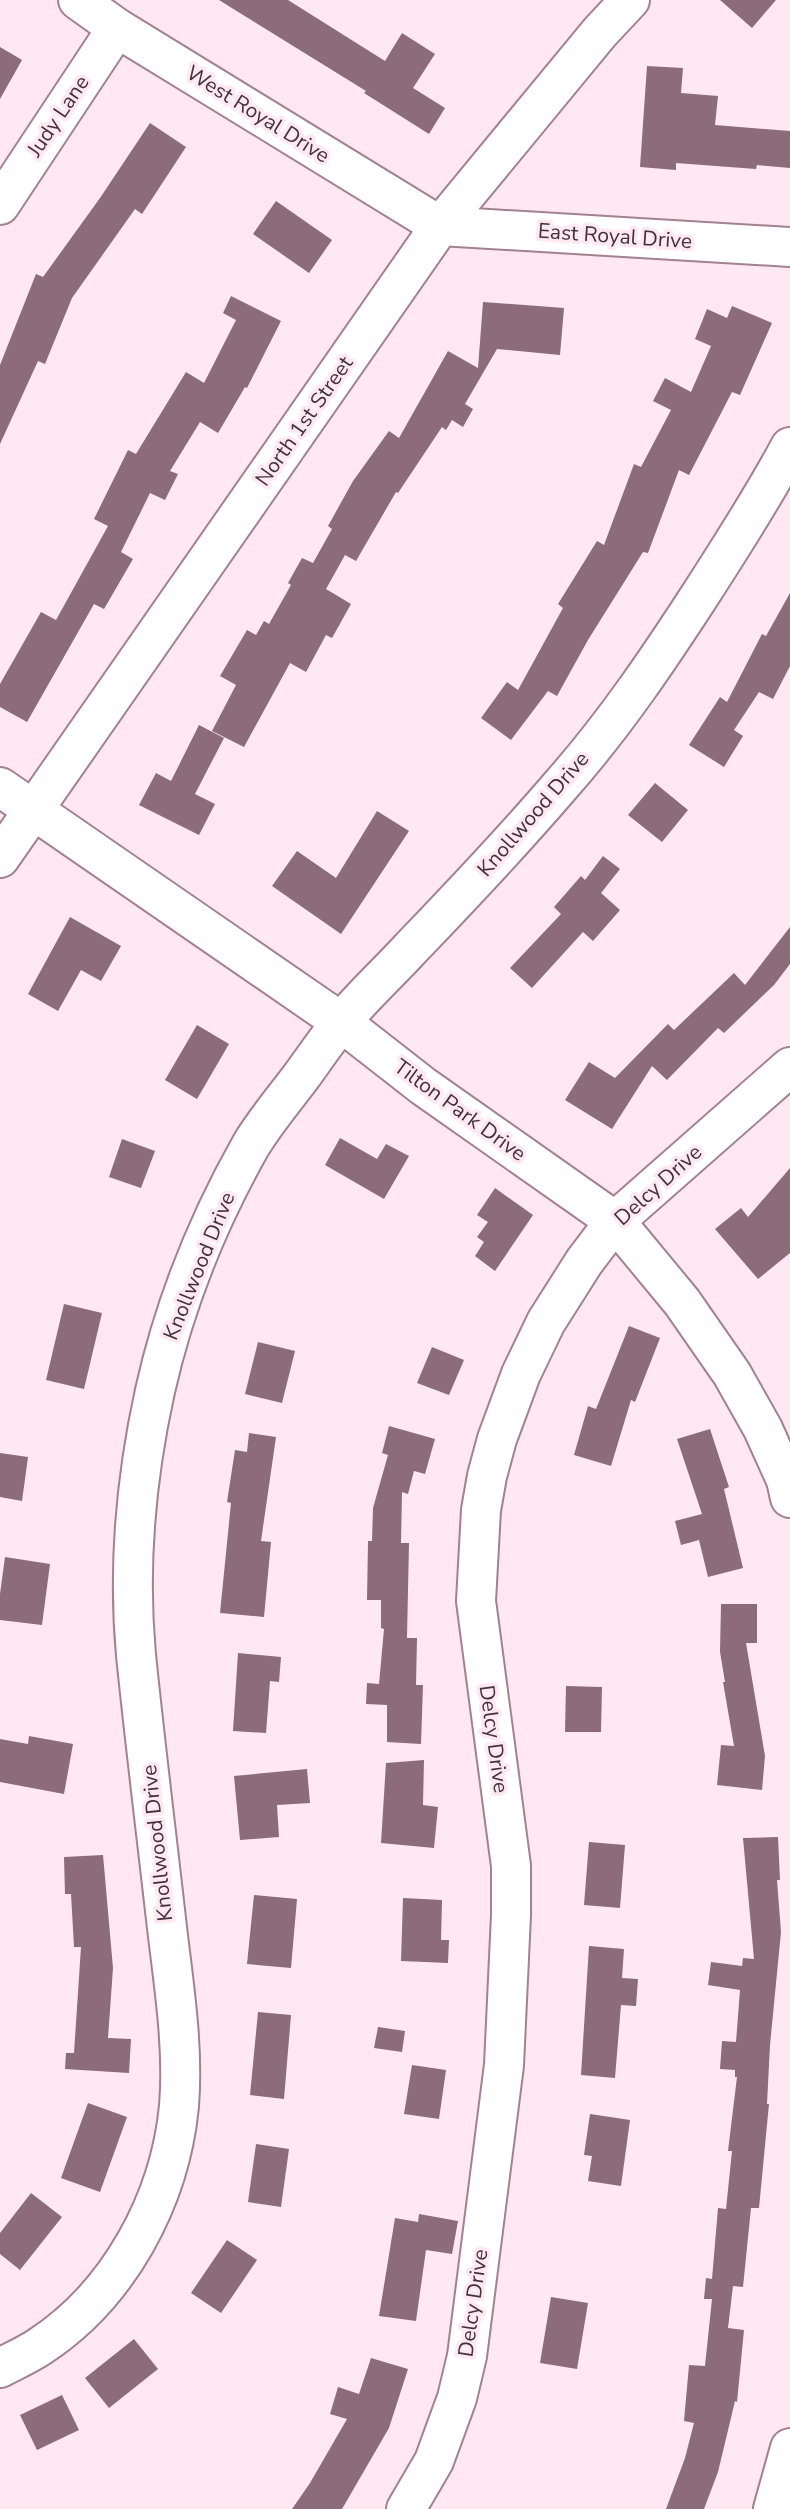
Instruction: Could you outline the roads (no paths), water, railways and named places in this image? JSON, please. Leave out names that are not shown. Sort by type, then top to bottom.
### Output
[{"type":"street","name":"West Royal Drive","points":[[78,0],[117,28],[440,226]]},
{"type":"street","name":"North 1st Street","points":[[0,858],[440,226],[600,32],[630,0]]},
{"type":"street","name":"Judy Lane","points":[[0,205],[117,28]]},
{"type":"street","name":"East Royal Drive","points":[[440,226],[790,247]]},
{"type":"street","name":"Knollwood Drive","points":[[0,2368],[39,2347],[98,2295],[147,2223],[169,2162],[179,2105],[180,2071],[174,1976],[134,1624],[135,1519],[155,1390],[177,1312],[210,1226],[254,1141],[341,1022],[501,854],[566,780],[651,672],[764,496],[790,447]]},
{"type":"street","name":"Tilton Park Drive","points":[[0,787],[341,1022],[423,1086],[615,1221],[682,1302],[732,1374],[763,1429],[789,1486]]},
{"type":"street","name":"Delcy Drive","points":[[406,2509],[434,2461],[457,2398],[467,2356],[504,2065],[511,1866],[479,1632],[477,1560],[481,1510],[497,1440],[521,1374],[546,1322],[584,1262],[615,1221],[790,1067]]},
{"type":"street","points":[[773,2509],[790,2448]]}]
